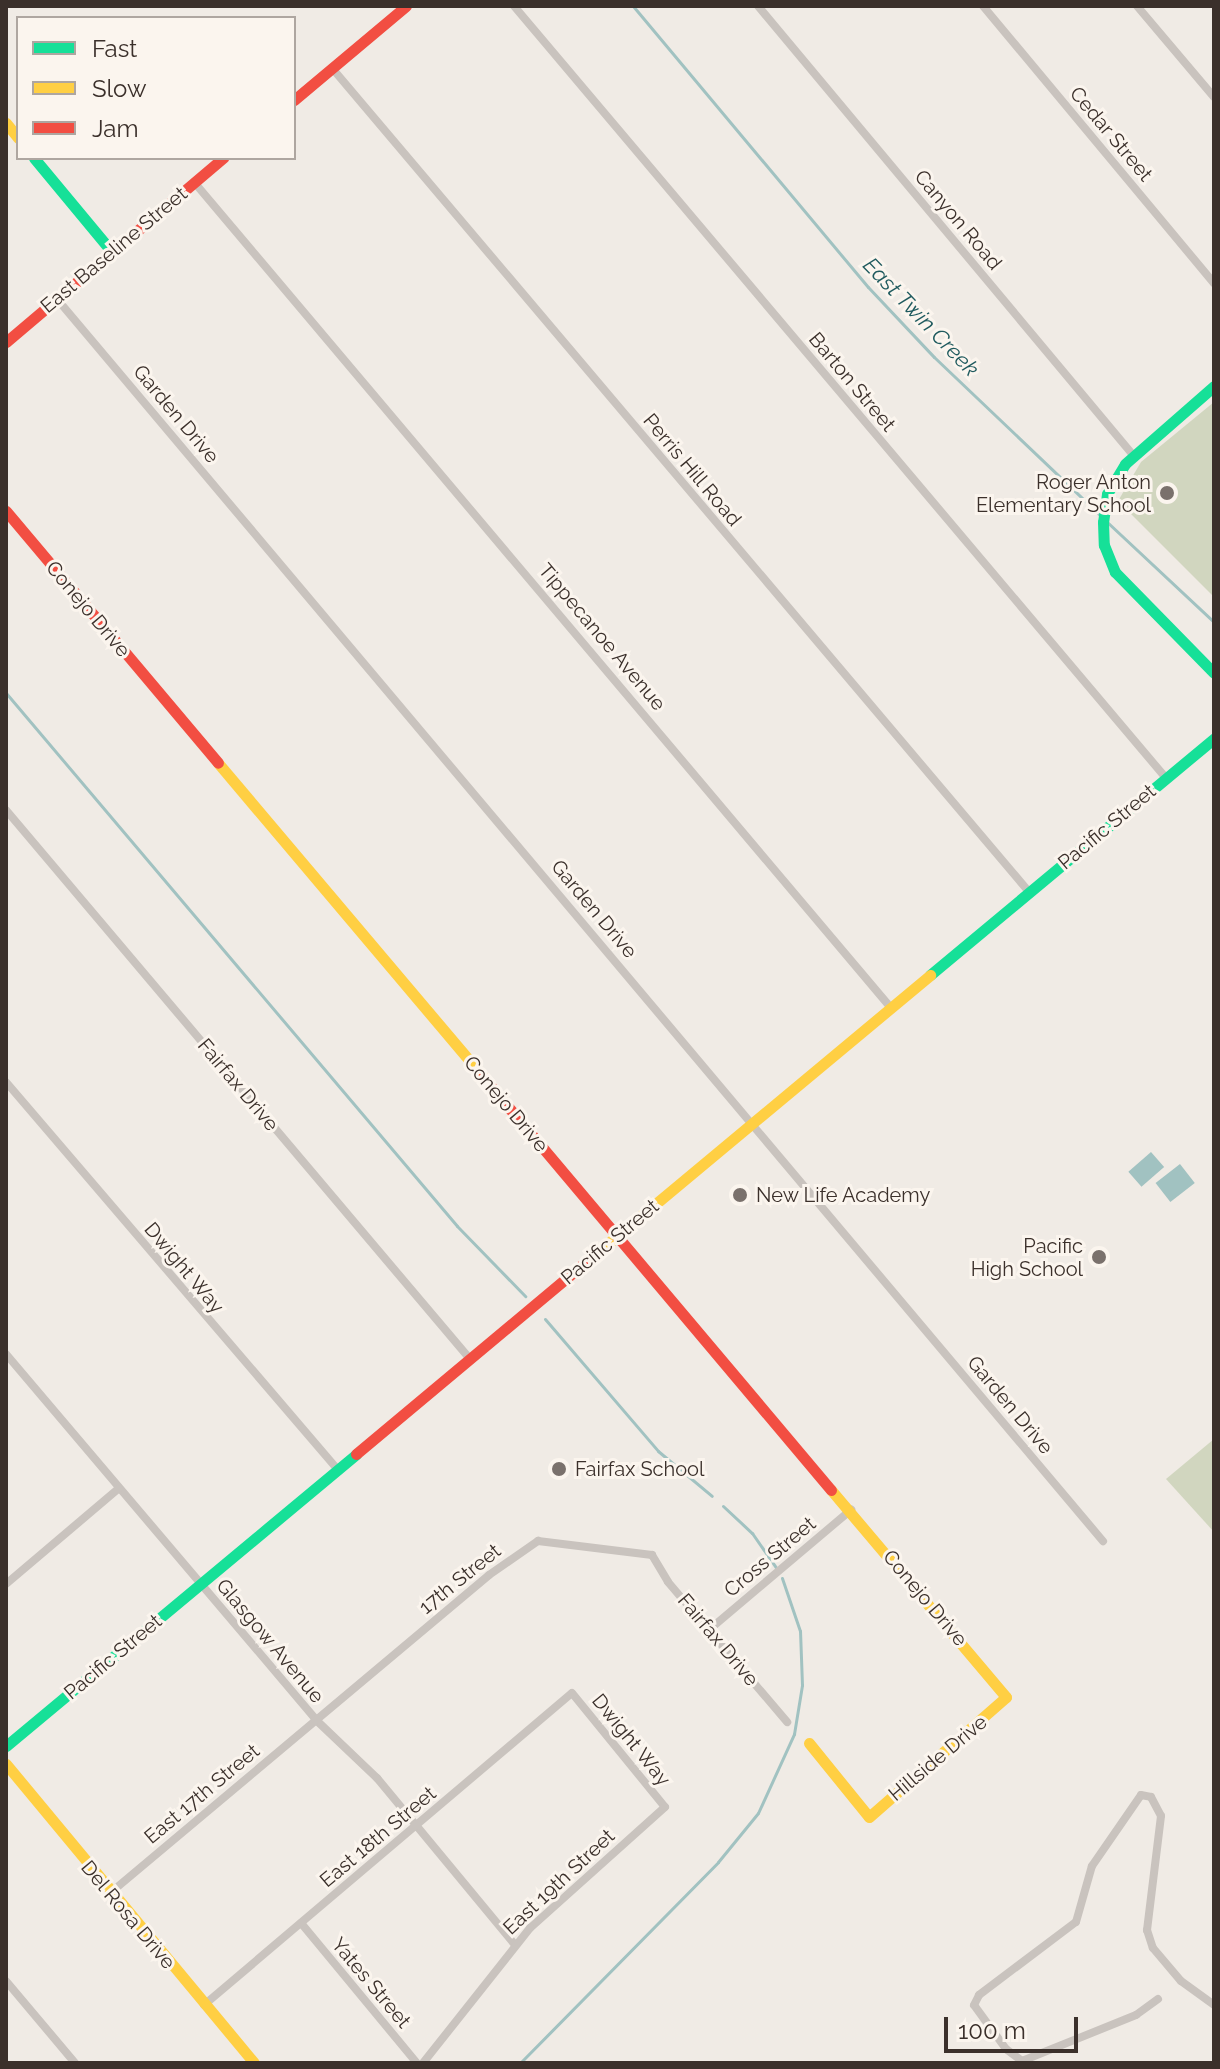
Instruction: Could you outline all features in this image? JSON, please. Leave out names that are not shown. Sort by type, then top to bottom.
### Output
[{"type":"street","points":[[296,98],[406,6]]},
{"type":"street","name":"Barton Street","points":[[514,6],[1166,778]]},
{"type":"street","name":"Canyon Road","points":[[758,6],[1133,455]]},
{"type":"street","name":"Cedar Street","points":[[983,6],[1214,283]]},
{"type":"street","points":[[1137,6],[1214,97]]},
{"type":"street","name":"Perris Hill Road","points":[[332,68],[1029,892]]},
{"type":"street","points":[[36,160],[112,252]]},
{"type":"street","name":"East Baseline Street","points":[[6,342],[221,160]]},
{"type":"street","name":"Tippecanoe Avenue","points":[[194,182],[891,1008]]},
{"type":"street","name":"Garden Drive","points":[[57,299],[1103,1541]]},
{"type":"street","points":[[1214,386],[1133,455],[1106,498],[1104,545],[1121,578],[1214,673]]},
{"type":"street","name":"Conejo Drive","points":[[6,511],[1006,1697]]},
{"type":"street","name":"Pacific Street","points":[[6,1746],[339,1472],[1214,738]]},
{"type":"street","name":"Fairfax Drive","points":[[6,810],[470,1359]]},
{"type":"street","name":"Dwight Way","points":[[6,1082],[339,1472]]},
{"type":"street","name":"Glasgow Avenue","points":[[6,1354],[315,1719],[377,1778],[515,1945]]},
{"type":"street","points":[[6,1584],[119,1488]]},
{"type":"street","name":"Cross Street","points":[[710,1629],[851,1510]]},
{"type":"street","name":"17th Street","points":[[315,1719],[525,1546],[538,1541],[652,1555]]},
{"type":"street","name":"Fairfax Drive","points":[[652,1555],[787,1722]]},
{"type":"street","name":"Dwight Way","points":[[572,1693],[665,1807]]},
{"type":"street","name":"East 18th Street","points":[[204,2005],[572,1693]]},
{"type":"street","name":"Hillside Drive","points":[[809,1743],[869,1817],[1006,1697]]},
{"type":"street","name":"East 17th Street","points":[[109,1894],[315,1719]]},
{"type":"street","name":"Del Rosa Drive","points":[[6,1764],[109,1894],[254,2063]]},
{"type":"street","points":[[1158,1999],[1136,2015],[1022,2061],[1006,2049],[974,2005],[979,1995],[1076,1922],[1092,1866],[1141,1795],[1158,1804],[1161,1816],[1147,1930],[1153,1948],[1181,1981],[1214,2005]]},
{"type":"street","name":"East 19th Street","points":[[423,2063],[515,1945],[665,1807]]},
{"type":"street","name":"Yates Street","points":[[301,1923],[417,2063]]},
{"type":"street","points":[[6,1981],[75,2063]]},
{"type":"green space","name":"Roger Anton Elementary School","points":[[1214,402],[1214,597],[1118,501],[1141,462]]},
{"type":"green space","points":[[1214,1439],[1214,1532],[1166,1479]]},
{"type":"water","points":[[1151,1152],[1164,1167],[1141,1187],[1128,1172]]},
{"type":"water","points":[[1180,1164],[1195,1183],[1170,1202],[1156,1183]]},
{"type":"waterway","name":"East Twin Creek","points":[[633,6],[868,287],[934,357],[1101,516]]},
{"type":"waterway","name":"East Twin Creek","points":[[1106,521],[1214,622]]},
{"type":"waterway","points":[[6,693],[457,1226],[525,1296]]},
{"type":"waterway","points":[[545,1319],[658,1451],[712,1496]]},
{"type":"waterway","points":[[723,1506],[752,1533],[777,1569]]},
{"type":"waterway","points":[[520,2063],[718,1862],[758,1813],[794,1734],[802,1685],[800,1631],[782,1578]]},
{"type":"traffic: fast","points":[[36,160],[112,252]]},
{"type":"traffic: fast","points":[[1214,386],[1125,464],[1107,494],[1103,522],[1104,545],[1115,572],[1214,673]]},
{"type":"traffic: fast","points":[[930,975],[1214,738]]},
{"type":"traffic: fast","points":[[6,1746],[356,1454]]},
{"type":"traffic: slow","points":[[6,123],[16,136]]},
{"type":"traffic: slow","points":[[218,763],[483,1077]]},
{"type":"traffic: slow","points":[[593,1256],[930,975]]},
{"type":"traffic: slow","points":[[809,1743],[869,1817],[1006,1697],[831,1490]]},
{"type":"traffic: slow","points":[[6,1764],[254,2063]]},
{"type":"traffic: jam","points":[[296,98],[406,6]]},
{"type":"traffic: jam","points":[[6,342],[221,160]]},
{"type":"traffic: jam","points":[[6,511],[218,763]]},
{"type":"traffic: jam","points":[[483,1077],[831,1490]]},
{"type":"traffic: jam","points":[[356,1454],[593,1256]]},
{"type":"place","name":"Roger Anton Elementary School","points":[[1167,493]]},
{"type":"place","name":"New Life Academy","points":[[740,1195]]},
{"type":"place","name":"Pacific High School","points":[[1099,1257]]},
{"type":"place","name":"Fairfax School","points":[[559,1469]]}]
